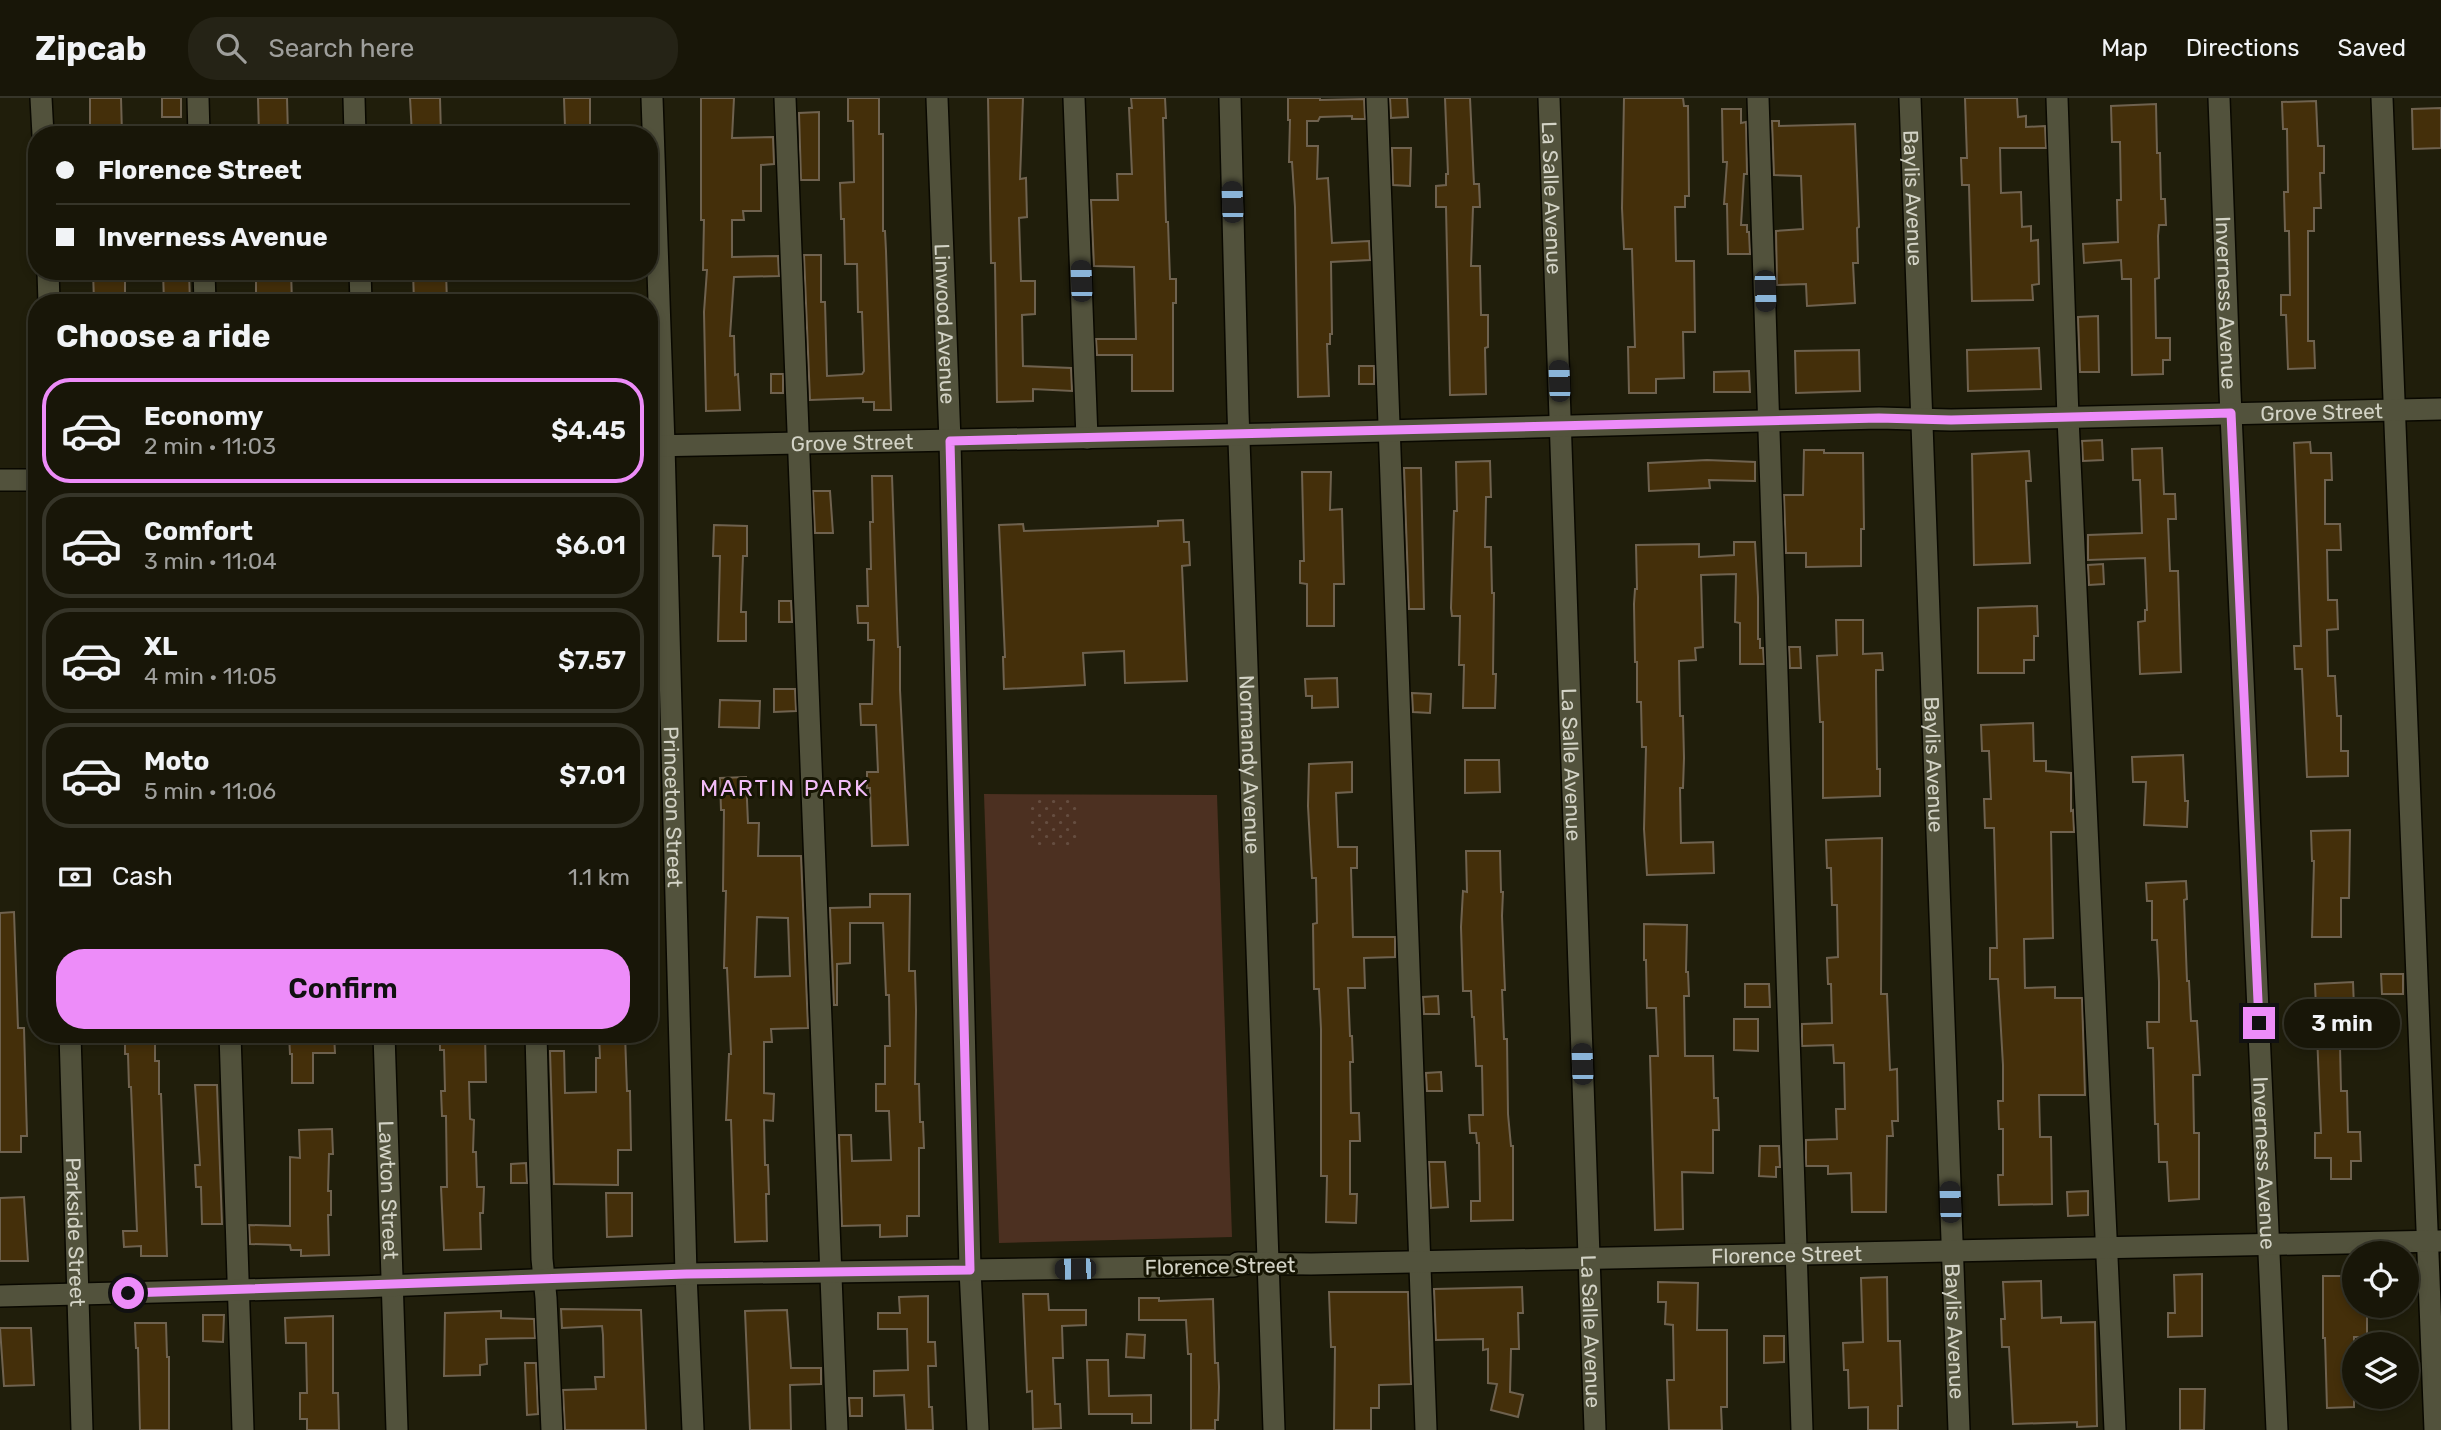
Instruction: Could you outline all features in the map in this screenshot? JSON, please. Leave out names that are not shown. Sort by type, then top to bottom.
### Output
[{"type":"street","points":[[41,98],[43,126]]},
{"type":"street","points":[[198,98],[199,126]]},
{"type":"street","points":[[354,98],[355,126]]},
{"type":"street","name":"Princeton Street","points":[[652,98],[652,126]]},
{"type":"street","points":[[785,98],[837,1430]]},
{"type":"street","name":"Linwood Avenue","points":[[937,98],[950,441],[970,1270],[978,1430]]},
{"type":"street","points":[[1074,98],[1087,438]]},
{"type":"street","name":"Normandy Avenue","points":[[1230,98],[1274,1430]]},
{"type":"street","points":[[1377,98],[1426,1430]]},
{"type":"street","name":"La Salle Avenue","points":[[1549,98],[1595,1430]]},
{"type":"street","points":[[1758,98],[1802,1430]]},
{"type":"street","name":"Baylis Avenue","points":[[1910,98],[1959,1430]]},
{"type":"street","points":[[2057,98],[2068,418],[2115,1430]]},
{"type":"street","name":"Inverness Avenue","points":[[2219,98],[2277,1430]]},
{"type":"street","points":[[2382,98],[2393,411],[2435,1241],[2435,1430]]},
{"type":"street","name":"Grove Street","points":[[658,446],[1879,418],[2068,418],[2441,409]]},
{"type":"street","name":"Princeton Street","points":[[658,475],[693,1430]]},
{"type":"street","points":[[0,480],[28,480]]},
{"type":"street","name":"Parkside Street","points":[[70,1043],[82,1430]]},
{"type":"street","points":[[230,1043],[243,1430]]},
{"type":"street","name":"Lawton Street","points":[[384,1043],[397,1430]]},
{"type":"street","points":[[536,1043],[543,1280],[552,1430]]},
{"type":"street","name":"Florence Street","points":[[0,1296],[391,1286],[686,1274],[2435,1241]]},
{"type":"shaded area","points":[[984,794],[1217,795],[1232,1237],[999,1243]]},
{"type":"shaded area","points":[[1031,799],[1079,799],[1079,846],[1031,846]]},
{"type":"building","points":[[90,98],[121,98],[122,126],[90,126]]},
{"type":"building","points":[[162,98],[181,98],[181,117],[162,117]]},
{"type":"building","points":[[258,98],[287,98],[288,126],[259,126]]},
{"type":"building","points":[[410,98],[440,98],[441,126],[412,126]]},
{"type":"building","points":[[564,98],[590,98],[590,126],[565,126]]},
{"type":"building","points":[[701,98],[734,98],[732,138],[773,137],[774,164],[761,165],[761,211],[743,211],[744,220],[732,220],[732,257],[778,256],[779,276],[734,277],[730,336],[734,336],[735,375],[738,374],[740,410],[706,411],[704,312],[707,270],[703,270],[704,220],[701,220]]},
{"type":"building","points":[[848,98],[879,98],[879,134],[883,134],[883,231],[886,251],[891,410],[874,410],[874,402],[863,402],[863,398],[810,400],[804,255],[821,255],[821,302],[825,302],[827,376],[862,374],[864,371],[862,312],[858,312],[857,264],[845,264],[844,219],[841,219],[840,183],[854,182],[853,121],[848,121]]},
{"type":"building","points":[[988,98],[1023,98],[1020,179],[1026,178],[1027,217],[1019,218],[1021,281],[1035,281],[1035,314],[1022,315],[1023,366],[1071,368],[1072,391],[1033,389],[1033,401],[997,402],[995,263],[991,263]]},
{"type":"building","points":[[1131,98],[1165,98],[1166,118],[1163,118],[1166,222],[1170,279],[1176,279],[1176,303],[1173,303],[1173,391],[1132,391],[1132,355],[1097,355],[1096,339],[1136,339],[1134,267],[1094,266],[1091,200],[1118,200],[1117,174],[1132,174],[1129,108],[1132,108]]},
{"type":"building","points":[[1288,98],[1364,99],[1365,119],[1352,119],[1352,116],[1320,117],[1318,121],[1307,121],[1307,146],[1318,146],[1317,179],[1328,178],[1332,243],[1369,241],[1370,260],[1331,262],[1332,334],[1330,344],[1327,344],[1329,396],[1298,397],[1295,207],[1292,162],[1289,162]]},
{"type":"building","points":[[1390,98],[1407,98],[1408,117],[1391,118]]},
{"type":"building","points":[[1445,98],[1470,98],[1474,184],[1479,184],[1480,207],[1473,207],[1471,266],[1480,266],[1481,315],[1488,315],[1488,347],[1485,348],[1486,394],[1450,395],[1446,207],[1436,207],[1436,186],[1446,185],[1448,174]]},
{"type":"building","points":[[1624,98],[1683,98],[1684,106],[1688,106],[1689,196],[1685,196],[1685,207],[1675,207],[1676,261],[1694,261],[1695,332],[1683,332],[1684,378],[1656,379],[1656,393],[1629,393],[1628,347],[1635,347],[1632,249],[1624,249],[1622,208]]},
{"type":"building","points":[[1965,98],[2017,98],[2018,117],[2026,116],[2026,127],[2045,126],[2046,148],[2000,148],[2001,193],[2021,192],[2022,227],[2031,226],[2031,241],[2038,240],[2039,284],[2032,285],[2033,300],[1972,301],[1969,185],[1962,185],[1961,158],[1967,158]]},
{"type":"building","points":[[2316,101],[2318,146],[2324,146],[2324,173],[2320,173],[2321,208],[2314,208],[2314,231],[2308,231],[2308,341],[2314,341],[2315,368],[2288,369],[2286,315],[2281,315],[2281,295],[2290,295],[2289,231],[2285,231],[2284,192],[2288,192],[2287,129],[2283,129],[2282,102]]},
{"type":"building","points":[[2156,104],[2157,153],[2160,153],[2161,199],[2165,199],[2166,225],[2159,225],[2158,236],[2159,278],[2155,279],[2156,338],[2170,338],[2170,360],[2163,360],[2163,374],[2132,375],[2131,279],[2122,279],[2121,260],[2084,263],[2083,244],[2118,242],[2117,200],[2121,200],[2120,142],[2112,142],[2111,106]]},
{"type":"building","points":[[2441,108],[2441,148],[2413,149],[2412,109]]},
{"type":"building","points":[[1722,109],[1741,109],[1741,123],[1746,122],[1747,174],[1744,174],[1741,225],[1747,225],[1750,254],[1728,254],[1727,204],[1724,204],[1727,162],[1723,162]]},
{"type":"building","points":[[819,112],[819,180],[801,180],[799,113]]},
{"type":"building","points":[[1772,121],[1779,121],[1779,126],[1855,124],[1859,227],[1858,263],[1853,263],[1855,303],[1807,306],[1806,284],[1777,285],[1776,231],[1803,229],[1801,176],[1774,175]]},
{"type":"building","points":[[1392,148],[1411,148],[1410,186],[1393,185]]},
{"type":"building","points":[[93,280],[125,280],[125,294],[94,294]]},
{"type":"building","points":[[163,280],[189,280],[190,294],[164,294]]},
{"type":"building","points":[[256,280],[291,280],[292,294],[256,294]]},
{"type":"building","points":[[413,280],[446,280],[447,294],[414,294]]},
{"type":"building","points":[[2098,316],[2099,372],[2080,372],[2078,317]]},
{"type":"building","points":[[2039,348],[2041,389],[1968,391],[1967,350]]},
{"type":"building","points":[[1859,350],[1860,391],[1796,393],[1795,351]]},
{"type":"building","points":[[1359,366],[1374,366],[1374,384],[1359,384]]},
{"type":"building","points":[[1749,371],[1750,392],[1714,392],[1714,372]]},
{"type":"building","points":[[771,374],[783,374],[783,393],[771,393]]},
{"type":"building","points":[[2102,440],[2103,460],[2083,461],[2082,441]]},
{"type":"building","points":[[2310,442],[2311,453],[2331,453],[2332,480],[2325,480],[2325,524],[2340,524],[2341,550],[2327,550],[2328,600],[2337,600],[2338,629],[2327,630],[2328,676],[2335,676],[2337,716],[2341,716],[2341,751],[2348,751],[2348,776],[2307,777],[2302,669],[2295,669],[2294,646],[2301,646],[2294,443]]},
{"type":"building","points":[[2162,448],[2164,494],[2175,494],[2176,519],[2168,519],[2170,571],[2178,571],[2181,672],[2140,674],[2138,622],[2145,621],[2147,610],[2145,558],[2088,560],[2088,535],[2142,533],[2140,480],[2133,480],[2132,449]]},
{"type":"building","points":[[1804,450],[1863,453],[1864,529],[1861,529],[1861,566],[1806,567],[1806,553],[1786,553],[1784,495],[1803,495]]},
{"type":"building","points":[[2029,451],[2031,481],[2026,481],[2030,563],[1974,565],[1972,454]]},
{"type":"building","points":[[1707,460],[1755,462],[1755,481],[1709,480],[1710,488],[1649,491],[1648,463]]},
{"type":"building","points":[[1490,461],[1491,497],[1486,497],[1485,547],[1491,547],[1494,593],[1495,708],[1463,708],[1464,665],[1459,665],[1460,616],[1452,616],[1451,608],[1454,511],[1457,511],[1456,462]]},
{"type":"building","points":[[1404,468],[1421,468],[1424,609],[1409,609]]},
{"type":"building","points":[[1302,472],[1331,472],[1330,510],[1342,509],[1344,584],[1334,584],[1334,626],[1307,626],[1307,584],[1300,583],[1300,561],[1304,561]]},
{"type":"building","points":[[872,476],[892,476],[908,845],[872,846],[867,772],[878,772],[876,725],[861,725],[860,704],[872,704],[874,640],[868,640],[868,623],[858,623],[857,606],[868,606],[867,569],[871,569],[870,522],[873,522]]},
{"type":"building","points":[[813,491],[830,491],[833,533],[815,533]]},
{"type":"building","points":[[1183,520],[1184,542],[1189,542],[1190,565],[1182,566],[1187,681],[1125,683],[1124,651],[1083,653],[1085,685],[1004,689],[999,525],[1023,524],[1024,531],[1158,526],[1158,521]]},
{"type":"building","points":[[714,525],[747,526],[741,612],[746,612],[746,641],[718,641],[720,556],[713,556]]},
{"type":"building","points":[[1734,542],[1755,542],[1758,639],[1760,648],[1763,648],[1764,664],[1740,664],[1740,623],[1735,622],[1736,574],[1701,575],[1703,647],[1695,648],[1696,660],[1679,661],[1684,758],[1683,788],[1680,788],[1681,843],[1713,842],[1714,873],[1647,875],[1644,829],[1646,747],[1642,747],[1641,702],[1637,702],[1635,662],[1636,545],[1699,544],[1699,557],[1734,555]]},
{"type":"building","points":[[2103,564],[2104,584],[2089,585],[2088,565]]},
{"type":"building","points":[[779,601],[791,601],[792,622],[779,622]]},
{"type":"building","points":[[2037,606],[2038,636],[2034,636],[2034,660],[2024,660],[2024,673],[1978,673],[1978,608]]},
{"type":"building","points":[[1836,620],[1863,620],[1863,654],[1882,653],[1883,670],[1876,670],[1877,769],[1880,769],[1880,796],[1823,798],[1823,722],[1820,722],[1817,656],[1837,655]]},
{"type":"building","points":[[1789,647],[1800,647],[1801,668],[1790,668]]},
{"type":"building","points":[[1337,678],[1338,707],[1312,708],[1312,696],[1306,696],[1305,679]]},
{"type":"building","points":[[774,689],[795,689],[796,711],[774,712]]},
{"type":"building","points":[[1412,693],[1431,694],[1430,713],[1413,712]]},
{"type":"building","points":[[720,700],[760,701],[759,728],[719,727]]},
{"type":"building","points":[[2033,723],[2034,761],[2046,761],[2046,771],[2071,773],[2074,832],[2051,832],[2053,938],[2024,939],[2025,988],[2055,987],[2055,998],[2082,998],[2085,1095],[2039,1095],[2040,1137],[2051,1137],[2052,1204],[1999,1205],[1998,1175],[2003,1175],[2003,1129],[1999,1129],[1998,1101],[2003,1101],[2003,1065],[1998,979],[1990,979],[1990,948],[1997,948],[1994,828],[1985,828],[1984,799],[1991,799],[1989,751],[1982,751],[1981,725]]},
{"type":"building","points":[[2183,755],[2185,801],[2188,801],[2187,827],[2144,825],[2146,782],[2133,782],[2132,757]]},
{"type":"building","points":[[1465,760],[1499,760],[1500,792],[1465,793]]},
{"type":"building","points":[[1352,762],[1352,792],[1336,793],[1338,847],[1357,847],[1357,868],[1351,868],[1353,937],[1395,937],[1395,957],[1364,958],[1365,988],[1348,988],[1353,1062],[1350,1062],[1351,1113],[1359,1113],[1360,1141],[1350,1141],[1350,1194],[1357,1194],[1356,1223],[1326,1222],[1327,1176],[1321,1176],[1319,989],[1314,989],[1313,924],[1317,923],[1316,878],[1312,878],[1308,806],[1309,764]]},
{"type":"building","points":[[746,777],[748,823],[759,823],[758,856],[801,856],[808,1028],[771,1029],[772,1042],[764,1042],[764,1093],[774,1094],[773,1121],[764,1120],[769,1194],[766,1194],[767,1241],[735,1242],[731,1120],[726,1120],[731,1054],[727,968],[724,968],[726,891],[723,891],[724,810],[721,810],[720,778]],"holes":[[[757,917],[788,918],[790,976],[755,977]]]},
{"type":"building","points":[[2350,830],[2349,898],[2341,898],[2341,937],[2312,937],[2314,861],[2311,831]]},
{"type":"building","points":[[1882,838],[1881,994],[1887,994],[1890,1070],[1897,1069],[1898,1121],[1892,1121],[1893,1136],[1887,1136],[1886,1212],[1852,1212],[1851,1173],[1828,1174],[1828,1166],[1806,1166],[1806,1140],[1837,1139],[1836,1109],[1845,1109],[1844,1063],[1834,1063],[1833,1045],[1802,1046],[1802,1024],[1832,1023],[1827,958],[1838,957],[1837,905],[1832,905],[1831,868],[1827,868],[1826,840]]},
{"type":"building","points":[[1466,851],[1500,851],[1505,990],[1502,990],[1504,1039],[1507,1039],[1508,1114],[1513,1146],[1513,1220],[1471,1221],[1471,1201],[1480,1201],[1479,1143],[1476,1133],[1470,1133],[1469,1115],[1483,1115],[1482,1066],[1476,1066],[1471,991],[1463,991],[1461,927],[1463,891],[1467,892]]},
{"type":"building","points":[[2186,881],[2187,899],[2184,900],[2187,981],[2191,1021],[2197,1021],[2200,1075],[2193,1075],[2194,1133],[2199,1133],[2199,1199],[2169,1201],[2167,1162],[2159,1162],[2158,1124],[2155,1124],[2153,1048],[2148,1048],[2147,1022],[2159,1022],[2159,982],[2157,940],[2152,940],[2152,901],[2147,901],[2146,883]]},
{"type":"building","points":[[870,894],[910,894],[909,971],[915,971],[915,1084],[919,1084],[924,1148],[919,1148],[919,1216],[907,1216],[907,1236],[880,1237],[880,1225],[842,1226],[839,1135],[851,1135],[852,1161],[891,1160],[889,1111],[876,1111],[876,1084],[885,1084],[885,1046],[890,1046],[883,923],[850,923],[850,963],[837,964],[837,1005],[834,1005],[830,908],[870,907]]},
{"type":"building","points":[[14,912],[18,1028],[24,1028],[27,1136],[21,1136],[21,1152],[0,1152],[0,913]]},
{"type":"building","points":[[1644,924],[1687,925],[1686,972],[1689,996],[1684,996],[1685,1056],[1713,1056],[1714,1098],[1718,1098],[1719,1130],[1713,1130],[1713,1173],[1682,1172],[1683,1229],[1655,1230],[1650,1056],[1658,1056],[1656,1008],[1647,1008]]},
{"type":"building","points":[[2381,974],[2403,974],[2403,994],[2382,994]]},
{"type":"building","points":[[2353,982],[2354,1007],[2344,1008],[2345,1045],[2340,1046],[2341,1091],[2347,1091],[2348,1132],[2360,1132],[2361,1161],[2351,1161],[2351,1179],[2331,1179],[2331,1158],[2315,1158],[2315,1133],[2321,1133],[2315,984]]},
{"type":"building","points":[[1745,984],[1769,984],[1770,1007],[1745,1007]]},
{"type":"building","points":[[1438,996],[1439,1014],[1424,1014],[1423,997]]},
{"type":"building","points":[[1734,1019],[1758,1019],[1758,1051],[1734,1050]]},
{"type":"building","points":[[125,1043],[155,1043],[155,1061],[159,1061],[161,1094],[167,1256],[141,1256],[141,1246],[124,1247],[123,1231],[137,1231],[131,1087],[128,1054],[125,1054]]},
{"type":"building","points":[[289,1043],[334,1043],[335,1053],[313,1053],[313,1083],[292,1083]]},
{"type":"building","points":[[440,1043],[485,1043],[486,1082],[469,1082],[477,1187],[484,1187],[483,1213],[480,1213],[481,1249],[444,1250],[441,1187],[447,1187],[446,1116],[442,1116],[441,1091],[445,1091],[444,1050],[440,1050]]},
{"type":"building","points":[[599,1043],[625,1043],[627,1091],[630,1091],[631,1150],[618,1150],[618,1185],[554,1184],[550,1051],[564,1051],[565,1093],[596,1092],[596,1058],[600,1058]]},
{"type":"building","points":[[1441,1072],[1442,1091],[1427,1091],[1426,1073]]},
{"type":"building","points":[[195,1085],[217,1085],[222,1224],[202,1224],[201,1187],[196,1187],[195,1165],[200,1165]]},
{"type":"building","points":[[332,1129],[333,1154],[329,1154],[328,1191],[331,1191],[331,1215],[328,1215],[329,1255],[301,1256],[301,1250],[291,1250],[290,1245],[250,1244],[249,1225],[290,1226],[290,1157],[300,1158],[299,1130]]},
{"type":"building","points":[[1760,1146],[1779,1146],[1780,1167],[1776,1167],[1776,1177],[1759,1176]]},
{"type":"building","points":[[1429,1162],[1445,1162],[1448,1207],[1431,1208]]},
{"type":"building","points":[[526,1163],[527,1183],[511,1183],[511,1164]]},
{"type":"building","points":[[2088,1191],[2088,1215],[2068,1216],[2067,1192]]},
{"type":"building","points":[[606,1193],[632,1193],[632,1236],[607,1237]]},
{"type":"building","points":[[24,1197],[28,1261],[0,1261],[0,1198]]},
{"type":"building","points":[[2202,1274],[2202,1336],[2168,1337],[2168,1313],[2175,1313],[2174,1275]]},
{"type":"building","points":[[2323,1276],[2342,1276],[2342,1318],[2367,1318],[2367,1332],[2342,1332],[2342,1407],[2327,1408]]},
{"type":"building","points":[[1887,1277],[1888,1341],[1900,1341],[1902,1406],[1898,1406],[1898,1430],[1868,1430],[1868,1407],[1849,1408],[1848,1370],[1844,1370],[1843,1343],[1863,1342],[1861,1278]]},
{"type":"building","points":[[2041,1281],[2042,1318],[2061,1317],[2061,1323],[2095,1322],[2097,1426],[2077,1427],[2077,1422],[2013,1424],[2009,1347],[2002,1347],[2001,1319],[2005,1319],[2003,1282]]},
{"type":"building","points":[[1658,1282],[1698,1283],[1697,1330],[1727,1330],[1727,1407],[1721,1407],[1722,1430],[1669,1430],[1667,1380],[1674,1380],[1673,1325],[1665,1324],[1666,1302],[1658,1302]]},
{"type":"building","points":[[1522,1287],[1523,1313],[1518,1313],[1519,1349],[1511,1349],[1510,1392],[1523,1395],[1518,1417],[1491,1410],[1497,1384],[1488,1383],[1488,1349],[1483,1350],[1483,1339],[1436,1340],[1434,1289]]},
{"type":"building","points":[[1329,1292],[1408,1292],[1411,1384],[1379,1385],[1379,1408],[1371,1408],[1371,1430],[1334,1430],[1335,1347],[1331,1347]]},
{"type":"building","points":[[1023,1294],[1048,1294],[1049,1310],[1086,1310],[1086,1325],[1062,1326],[1063,1358],[1053,1358],[1055,1404],[1060,1404],[1061,1428],[1033,1429],[1032,1391],[1027,1392]]},
{"type":"building","points":[[928,1296],[928,1342],[935,1342],[936,1366],[928,1366],[929,1407],[932,1407],[933,1430],[906,1430],[904,1395],[874,1396],[874,1371],[908,1370],[907,1329],[878,1329],[878,1313],[900,1313],[899,1297]]},
{"type":"building","points":[[1139,1298],[1159,1298],[1159,1301],[1213,1299],[1215,1363],[1218,1363],[1219,1387],[1215,1430],[1191,1430],[1191,1354],[1188,1354],[1186,1320],[1139,1320]]},
{"type":"building","points":[[561,1309],[641,1310],[646,1430],[565,1430],[563,1390],[596,1389],[595,1377],[604,1377],[603,1335],[602,1326],[562,1328]]},
{"type":"building","points":[[787,1310],[791,1368],[821,1368],[821,1384],[790,1385],[791,1430],[750,1430],[745,1311]]},
{"type":"building","points":[[501,1311],[501,1318],[534,1319],[535,1338],[486,1339],[487,1364],[480,1365],[480,1375],[444,1376],[445,1313]]},
{"type":"building","points":[[203,1315],[224,1315],[223,1342],[203,1341]]},
{"type":"building","points":[[333,1316],[333,1393],[338,1393],[339,1430],[307,1430],[307,1419],[300,1419],[300,1393],[307,1393],[306,1343],[286,1343],[285,1318]]},
{"type":"building","points":[[135,1323],[166,1323],[169,1430],[140,1430]]},
{"type":"building","points":[[0,1328],[31,1328],[34,1385],[4,1386]]},
{"type":"building","points":[[1127,1334],[1145,1335],[1144,1358],[1126,1357]]},
{"type":"building","points":[[1764,1336],[1784,1336],[1784,1362],[1764,1363]]},
{"type":"building","points":[[1087,1360],[1108,1360],[1109,1396],[1151,1395],[1151,1423],[1132,1423],[1132,1414],[1089,1414]]},
{"type":"building","points":[[525,1363],[536,1363],[538,1414],[527,1415]]},
{"type":"building","points":[[2180,1389],[2205,1389],[2204,1430],[2180,1430]]},
{"type":"building","points":[[849,1398],[862,1398],[862,1416],[850,1416]]},
{"type":"district","name":"MARTIN PARK","points":[[785,788]]},
{"type":"route","points":[[128,1293],[686,1274],[970,1270],[950,441],[1879,418],[1951,420],[2231,413],[2259,1023]]}]
